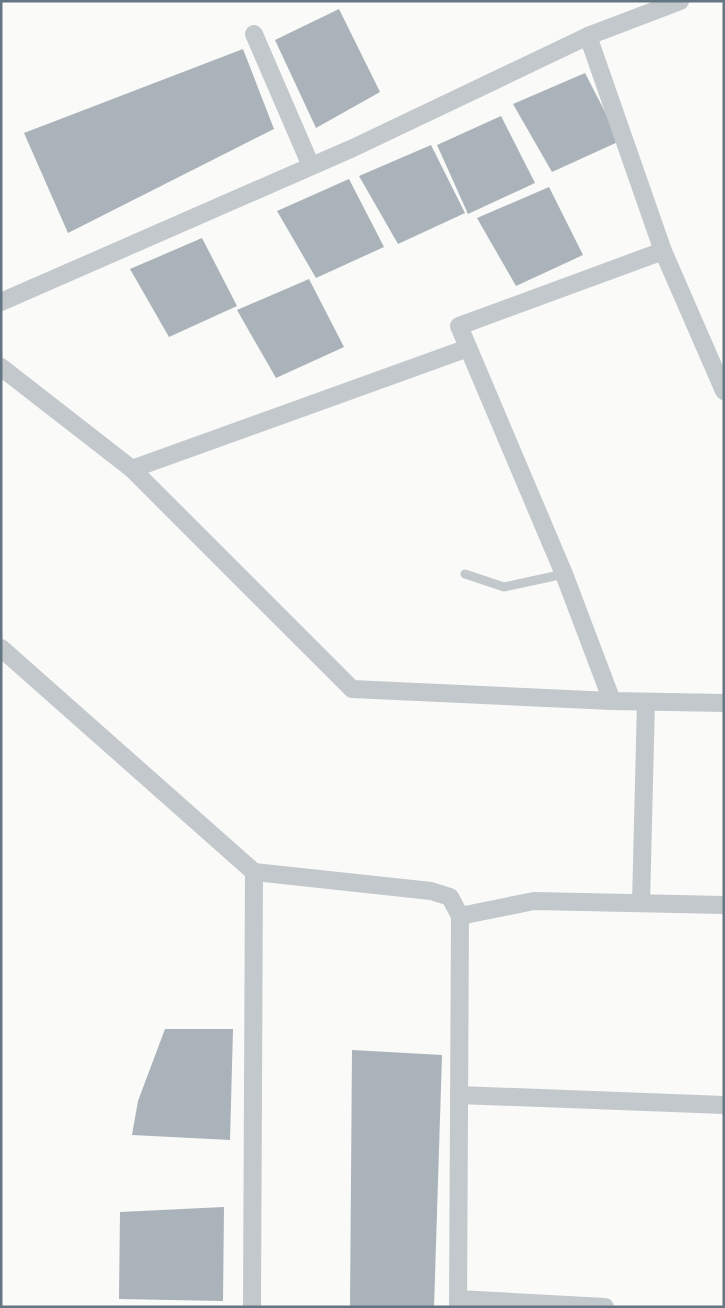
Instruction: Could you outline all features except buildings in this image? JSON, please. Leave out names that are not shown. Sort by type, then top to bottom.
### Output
[{"type":"street","points":[[1,302],[353,148],[588,36],[680,1]]},
{"type":"street","points":[[254,34],[311,166]]},
{"type":"street","points":[[588,36],[663,250],[724,391]]},
{"type":"street","points":[[612,701],[564,574],[459,326],[663,250]]},
{"type":"street","points":[[132,468],[468,348]]},
{"type":"street","points":[[1,367],[132,468],[352,689],[612,701],[724,703]]},
{"type":"street","points":[[1,648],[254,872],[431,891],[450,897],[460,916],[458,1303],[605,1307]]},
{"type":"street","points":[[641,903],[646,702]]},
{"type":"street","points":[[252,1307],[254,872]]},
{"type":"street","points":[[460,916],[534,901],[724,905]]},
{"type":"street","points":[[459,1095],[724,1106]]},
{"type":"lane","points":[[465,574],[504,587],[564,574]]}]
